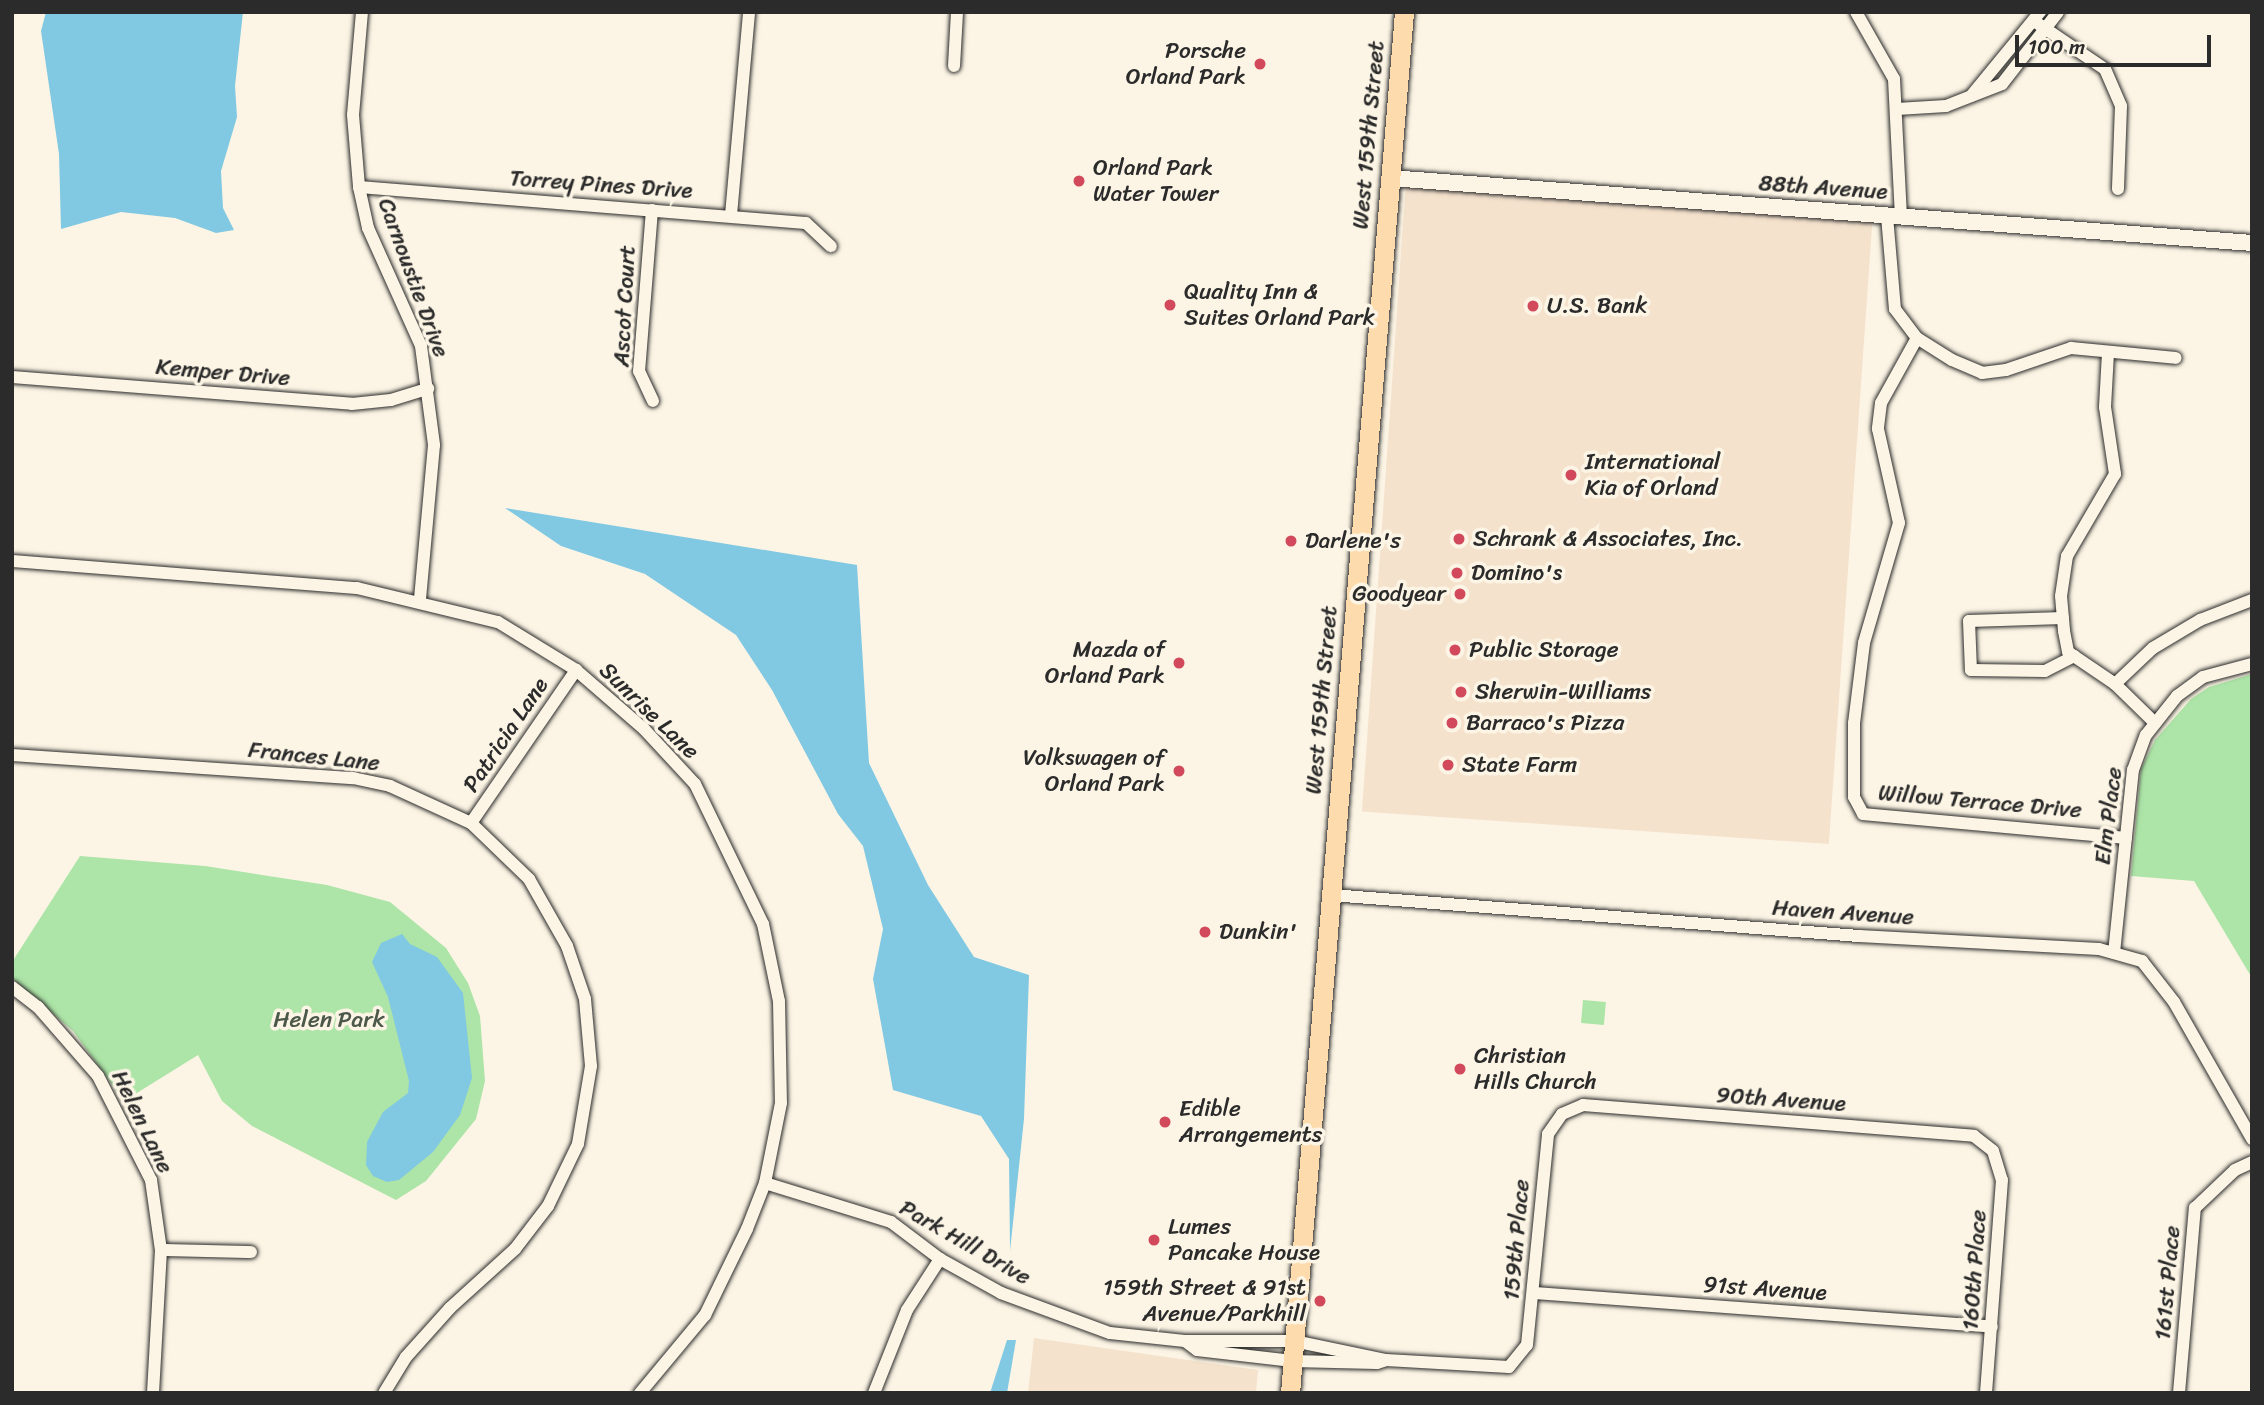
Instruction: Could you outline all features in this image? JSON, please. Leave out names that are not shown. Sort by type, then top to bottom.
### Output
[{"type":"main road","name":"West 159th Street","points":[[1290,1393],[1404,12]]},
{"type":"street","name":"Carnoustie Drive","points":[[362,12],[353,115],[359,187],[368,228],[421,346],[434,445],[420,600]]},
{"type":"street","points":[[731,215],[750,12]]},
{"type":"street","points":[[954,66],[957,12]]},
{"type":"street","points":[[1856,12],[1895,79],[1895,309],[1917,338],[1982,373],[2006,370],[2071,348],[2176,358]]},
{"type":"street","points":[[1897,110],[1921,110],[1968,98],[2002,84],[2058,12]]},
{"type":"street","points":[[1968,98],[2037,16],[2046,29],[2105,69],[2121,106],[2118,189]]},
{"type":"street","name":"88th Avenue","points":[[1390,178],[2252,243]]},
{"type":"street","name":"Torrey Pines Drive","points":[[359,187],[806,223],[831,246]]},
{"type":"street","name":"Ascot Court","points":[[652,210],[639,371],[653,401]]},
{"type":"street","name":"Willow Terrace Drive","points":[[1917,338],[1881,403],[1878,429],[1899,523],[1864,643],[1854,723],[1854,797],[1863,814],[2126,838]]},
{"type":"street","points":[[2108,353],[2105,407],[2115,474],[2067,556],[2061,596],[2063,618],[2068,652],[2115,684],[2155,723]]},
{"type":"street","name":"Kemper Drive","points":[[12,377],[352,404],[391,400],[428,388]]},
{"type":"street","name":"Sunrise Lane","points":[[12,561],[357,589],[420,600],[498,622],[576,670],[644,729],[695,784],[763,924],[779,1001],[782,1050],[780,1103],[765,1183],[705,1315],[640,1393]]},
{"type":"street","points":[[2115,684],[2153,648],[2200,620],[2252,600]]},
{"type":"street","points":[[2063,618],[1969,621],[1971,670],[2045,671],[2074,656]]},
{"type":"street","name":"Elm Place","points":[[2114,953],[2133,770],[2146,735],[2177,696],[2203,677],[2252,664]]},
{"type":"street","name":"Patricia Lane","points":[[471,823],[576,670]]},
{"type":"street","name":"Frances Lane","points":[[12,755],[353,778],[390,786],[471,823],[529,878],[567,946],[585,999],[591,1066],[578,1144],[548,1206],[514,1249],[450,1308],[406,1357],[384,1393]]},
{"type":"street","name":"Haven Avenue","points":[[1331,895],[2114,953],[2142,961],[2174,1002],[2252,1139]]},
{"type":"street","name":"Helen Lane","points":[[12,987],[73,1044],[122,1117],[151,1180],[161,1250],[153,1393]]},
{"type":"street","name":"90th Avenue","points":[[1562,1114],[1583,1105],[1974,1136],[1993,1150]]},
{"type":"street","name":"159th Place","points":[[1386,1360],[1510,1367],[1527,1345],[1548,1134],[1562,1114]]},
{"type":"street","name":"160th Place","points":[[1986,1393],[2002,1180],[1993,1150]]},
{"type":"street","name":"161st Place","points":[[2179,1393],[2195,1208],[2235,1170],[2252,1161]]},
{"type":"street","name":"Park Hill Drive","points":[[765,1183],[891,1222],[940,1259],[1001,1293],[1110,1333],[1293,1351]]},
{"type":"street","points":[[161,1250],[251,1252]]},
{"type":"street","points":[[874,1393],[907,1310],[940,1259]]},
{"type":"street","name":"91st Avenue","points":[[1534,1293],[1992,1327]]},
{"type":"street","name":"Park Hill Drive","points":[[1185,1341],[1197,1350],[1293,1351]]},
{"type":"street","points":[[1293,1351],[1386,1360]]},
{"type":"street","points":[[1293,1351],[1377,1363],[1386,1360]]},
{"type":"shaded area","points":[[1406,182],[1873,215],[1829,844],[1362,811]]},
{"type":"shaded area","points":[[1034,1338],[1258,1370],[1256,1393],[1028,1393]]},
{"type":"green space","points":[[2252,674],[2252,978],[2194,881],[2131,876],[2141,769],[2155,740],[2191,699],[2209,687]]},
{"type":"green space","name":"Helen Park","points":[[80,856],[205,866],[327,885],[390,902],[446,948],[468,983],[480,1016],[485,1081],[476,1119],[426,1181],[396,1200],[252,1126],[222,1101],[198,1055],[124,1101],[73,1031],[12,978],[12,962]]},
{"type":"green space","points":[[1583,1000],[1606,1002],[1604,1025],[1581,1023]]},
{"type":"water","points":[[46,12],[243,12],[235,86],[237,117],[221,171],[223,208],[234,230],[216,233],[175,218],[121,212],[61,229],[59,154],[41,31]]},
{"type":"water","points":[[505,508],[857,565],[869,763],[928,885],[974,957],[1029,975],[1024,1119],[1010,1251],[1009,1159],[981,1116],[893,1090],[873,979],[883,929],[863,846],[838,814],[772,690],[736,635],[645,574],[561,546]]},
{"type":"water","points":[[402,934],[410,944],[437,957],[463,993],[472,1078],[460,1115],[433,1152],[399,1180],[387,1182],[373,1176],[366,1165],[367,1142],[383,1112],[408,1093],[409,1081],[388,997],[372,962],[381,943]]},
{"type":"water","points":[[1007,1340],[1016,1340],[1007,1393],[990,1393]]},
{"type":"place","name":"Porsche Orland Park","points":[[1260,64]]},
{"type":"place","name":"Orland Park Water Tower","points":[[1079,181]]},
{"type":"place","name":"Quality Inn & Suites Orland Park","points":[[1170,305]]},
{"type":"place","name":"U.S. Bank","points":[[1533,306]]},
{"type":"place","name":"International Kia of Orland","points":[[1571,475]]},
{"type":"place","name":"Schrank & Associates, Inc.","points":[[1459,539]]},
{"type":"place","name":"Darlene's","points":[[1291,541]]},
{"type":"place","name":"Domino's","points":[[1457,573]]},
{"type":"place","name":"Goodyear","points":[[1460,594]]},
{"type":"place","name":"Public Storage","points":[[1455,650]]},
{"type":"place","name":"Mazda of Orland Park","points":[[1179,663]]},
{"type":"place","name":"Sherwin-Williams","points":[[1461,692]]},
{"type":"place","name":"Barraco's Pizza","points":[[1452,723]]},
{"type":"place","name":"State Farm","points":[[1448,765]]},
{"type":"place","name":"Volkswagen of Orland Park","points":[[1179,771]]},
{"type":"place","name":"Dunkin'","points":[[1205,932]]},
{"type":"place","name":"Christian Hills Church","points":[[1460,1069]]},
{"type":"place","name":"Edible Arrangements","points":[[1165,1122]]},
{"type":"place","name":"Lumes Pancake House","points":[[1154,1240]]},
{"type":"place","name":"159th Street & 91st Avenue/Parkhill","points":[[1320,1301]]}]
